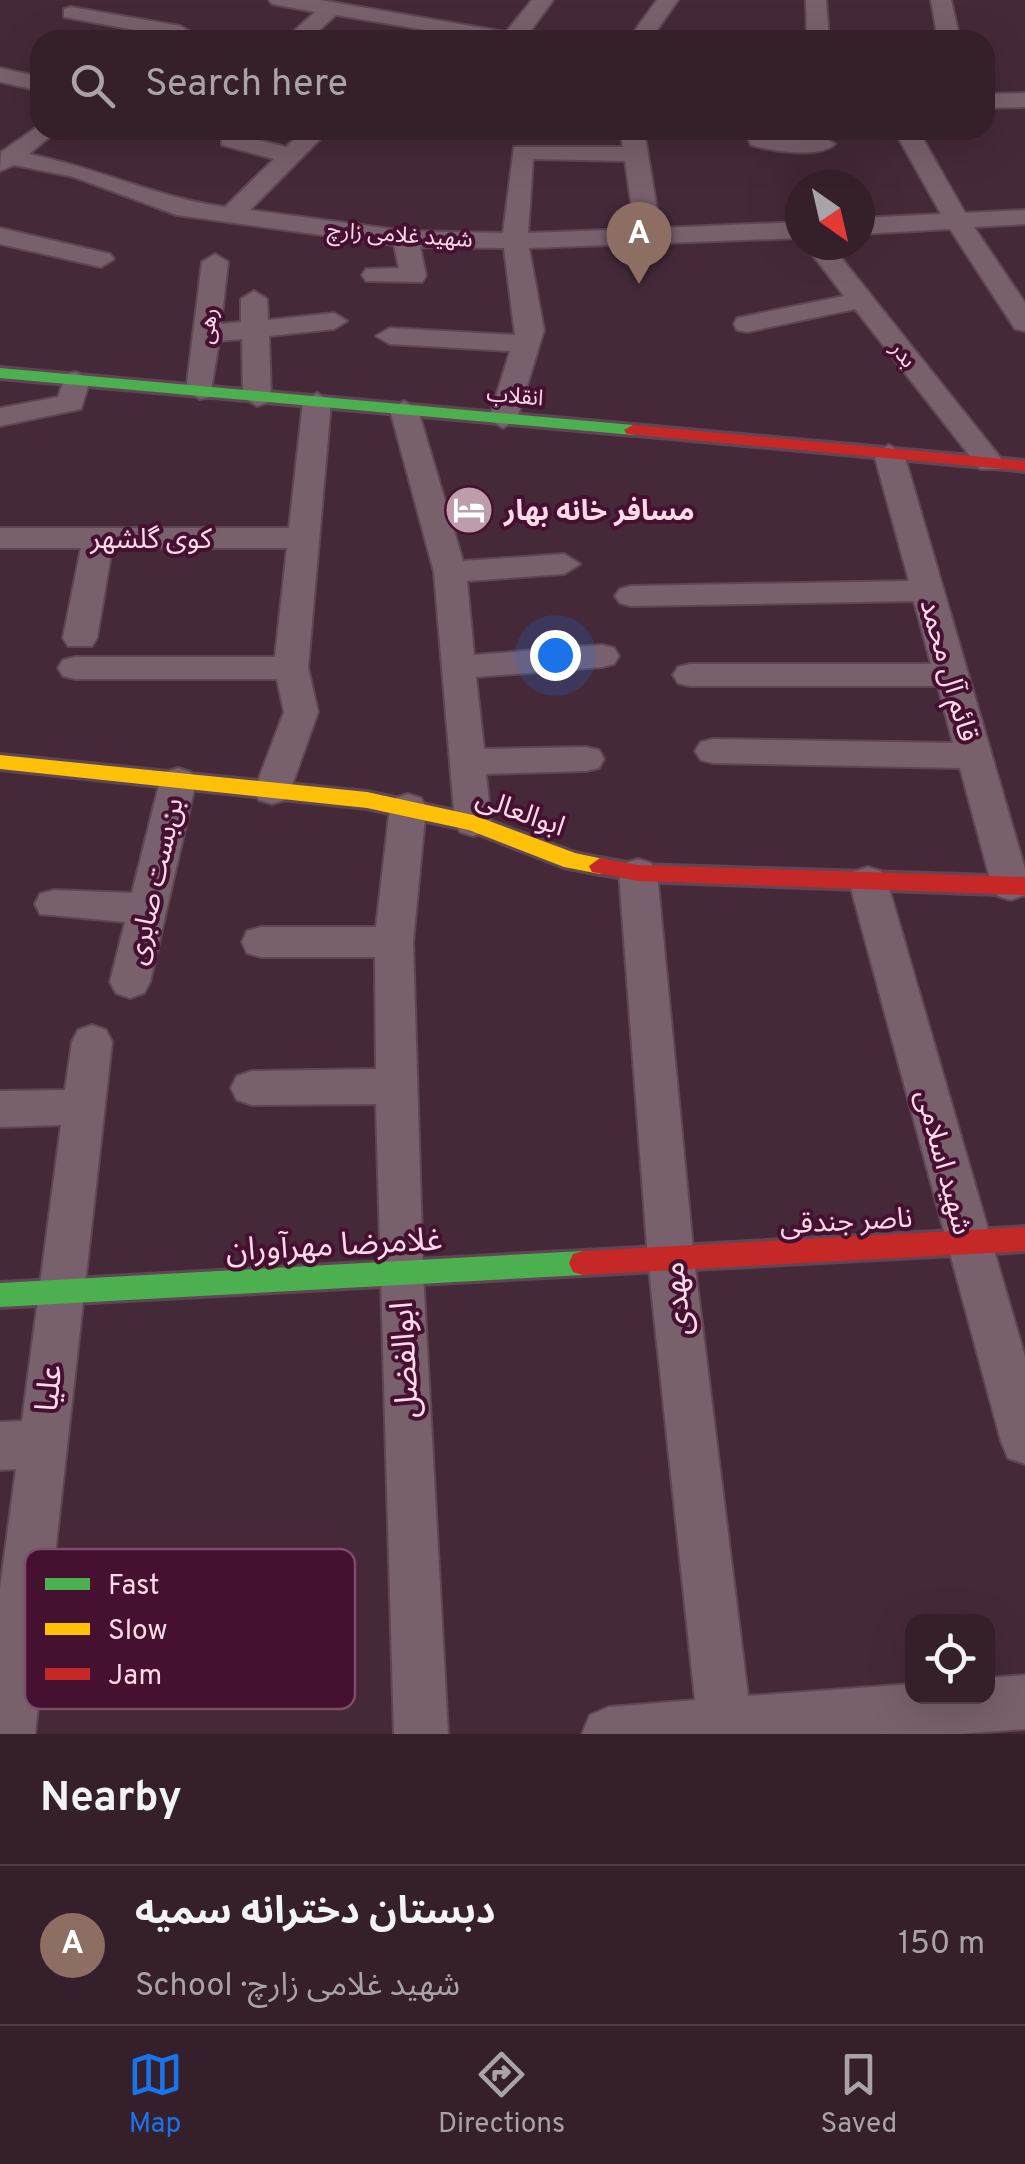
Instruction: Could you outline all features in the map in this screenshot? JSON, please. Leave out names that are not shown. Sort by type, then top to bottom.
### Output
[{"type":"street","points":[[279,0],[452,26]]},
{"type":"street","points":[[520,30],[543,0]]},
{"type":"street","points":[[646,30],[668,0]]},
{"type":"street","points":[[816,0],[818,30]]},
{"type":"street","points":[[941,0],[947,30]]},
{"type":"street","points":[[307,30],[332,8]]},
{"type":"street","points":[[72,13],[169,30]]},
{"type":"street","points":[[0,75],[30,82]]},
{"type":"street","points":[[995,101],[1025,100]]},
{"type":"street","points":[[4,160],[32,140]]},
{"type":"street","points":[[230,140],[290,156]]},
{"type":"street","points":[[229,217],[307,140]]},
{"type":"street","points":[[758,140],[823,144]]},
{"type":"street","points":[[912,140],[956,219],[1025,323]]},
{"type":"street","points":[[503,419],[530,330],[515,241],[522,152],[634,142],[649,236]]},
{"type":"street","name":"شهید غلامی زارچ","points":[[4,160],[80,171],[177,208],[406,239],[515,241],[785,231]]},
{"type":"street","points":[[875,225],[1025,217]]},
{"type":"street","points":[[0,236],[101,259]]},
{"type":"street","points":[[375,275],[414,276],[406,239]]},
{"type":"street","name":"بدر","points":[[830,260],[990,463]]},
{"type":"street","name":"رهی","points":[[200,391],[215,262]]},
{"type":"street","points":[[254,299],[257,396]]},
{"type":"street","points":[[747,324],[862,300]]},
{"type":"street","points":[[206,334],[334,321]]},
{"type":"street","points":[[390,336],[526,344]]},
{"type":"street","name":"انقلاب","points":[[0,373],[1025,466]]},
{"type":"street","points":[[0,417],[71,403],[76,380]]},
{"type":"street","points":[[272,791],[301,712],[290,668],[317,402]]},
{"type":"street","points":[[404,410],[450,572],[473,823]]},
{"type":"street","name":"قائم آل محمد","points":[[890,454],[974,756],[1018,886]]},
{"type":"street","name":"کوی گلشهر","points":[[0,538],[302,538]]},
{"type":"street","points":[[98,538],[78,653],[290,668]]},
{"type":"street","points":[[450,572],[564,564]]},
{"type":"street","points":[[631,596],[928,591]]},
{"type":"street","points":[[458,668],[602,656]]},
{"type":"street","points":[[690,675],[951,675]]},
{"type":"street","points":[[713,751],[974,756]]},
{"type":"street","points":[[470,762],[586,758]]},
{"type":"street","name":"ابوالعالی","points":[[0,762],[408,807],[473,823],[572,861],[638,872],[1018,886]]},
{"type":"street","name":"بن‌بست صابری","points":[[130,982],[178,781]]},
{"type":"street","name":"ابوالفضل","points":[[408,807],[394,942],[396,1086],[400,1273],[422,1734]]},
{"type":"street","name":"مهدی","points":[[638,872],[671,1260],[726,1730]]},
{"type":"street","name":"شهید اسلامی","points":[[868,881],[1025,1441]]},
{"type":"street","points":[[54,904],[147,908]]},
{"type":"street","points":[[261,942],[394,942]]},
{"type":"street","name":"علیا","points":[[8,1734],[21,1445],[59,1291],[92,1042]]},
{"type":"street","points":[[252,1088],[396,1086]]},
{"type":"street","points":[[0,1109],[85,1106]]},
{"type":"street","name":"ناصر جندقی","points":[[671,1260],[1025,1238]]},
{"type":"street","name":"غلامرضا مهرآوران","points":[[0,1295],[671,1260]]},
{"type":"street","points":[[609,1734],[726,1730],[1025,1702]]},
{"type":"traffic: fast","points":[[0,373],[633,430]]},
{"type":"traffic: fast","points":[[0,1295],[583,1263]]},
{"type":"traffic: slow","points":[[0,762],[367,800],[473,823],[572,861],[600,866]]},
{"type":"traffic: jam","points":[[633,430],[1025,466]]},
{"type":"traffic: jam","points":[[600,866],[638,873],[1025,886]]},
{"type":"traffic: jam","points":[[583,1263],[1025,1239]]},
{"type":"place","name":"دبستان دخترانه سمیه","points":[[639,284]]},
{"type":"place","name":"مسافر خانه بهار","points":[[469,510]]}]
